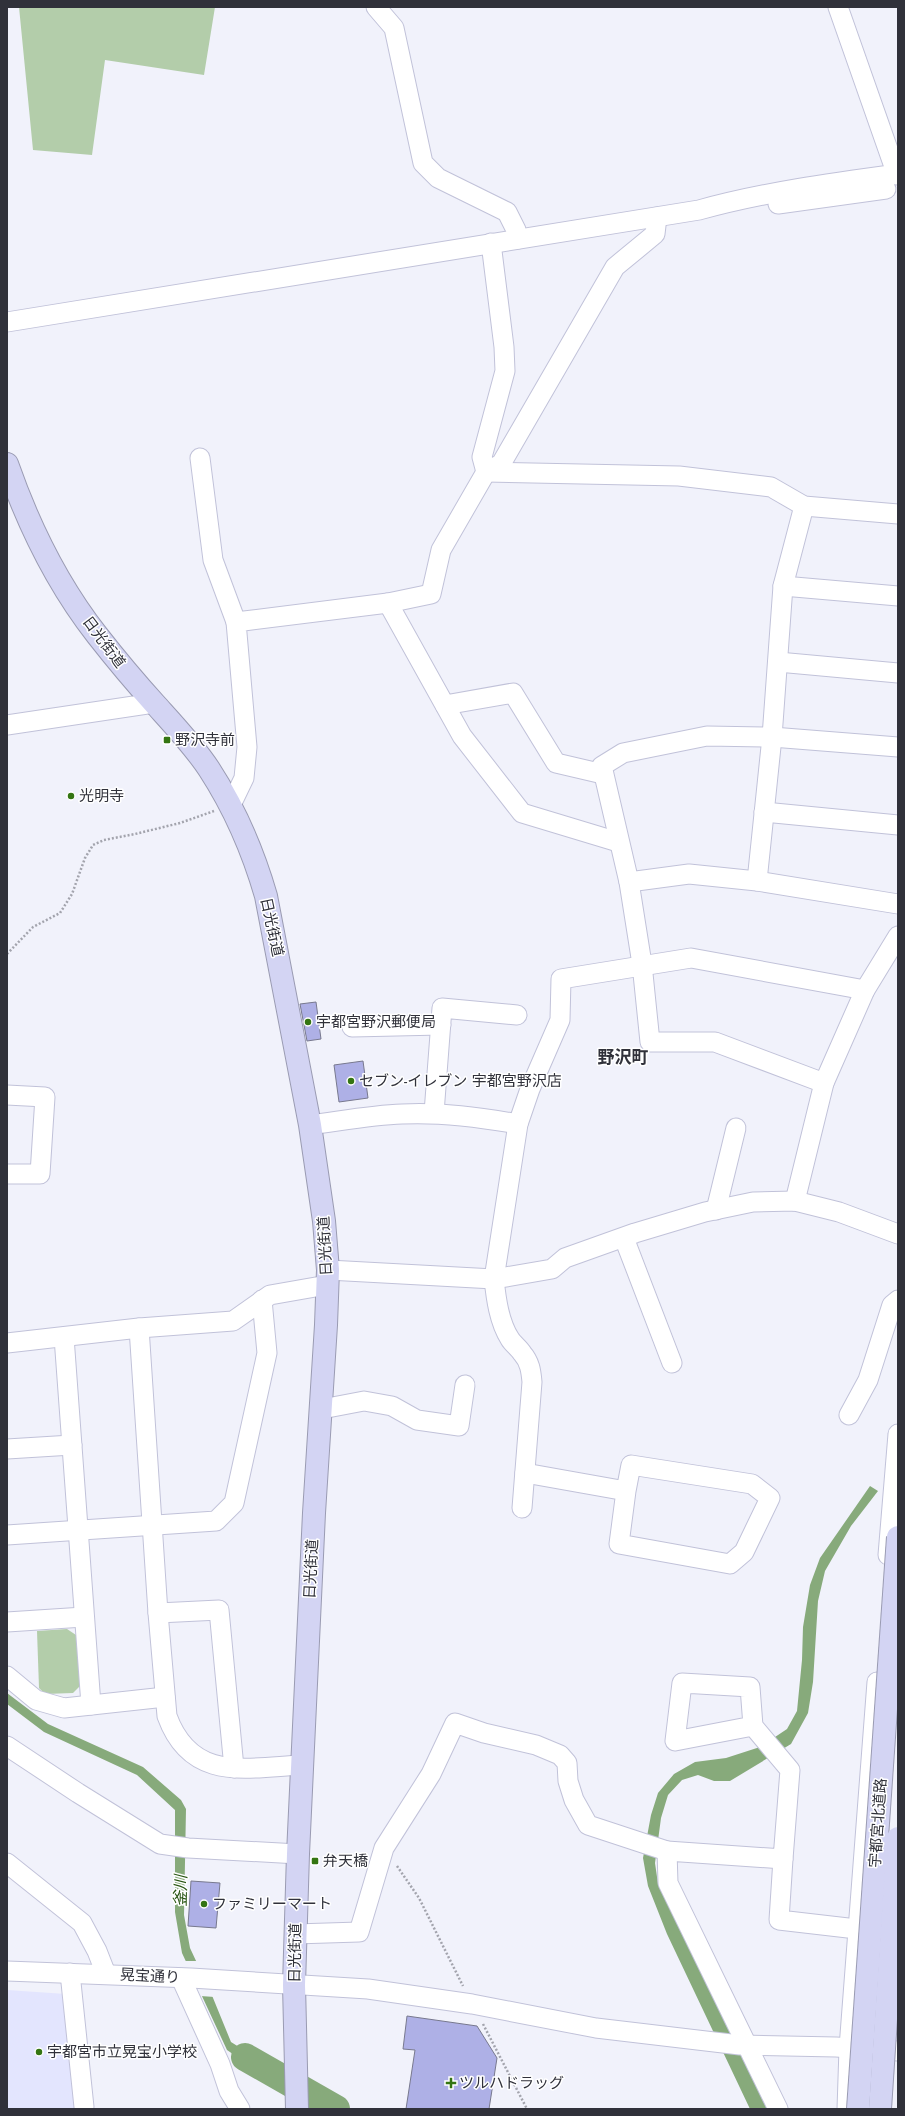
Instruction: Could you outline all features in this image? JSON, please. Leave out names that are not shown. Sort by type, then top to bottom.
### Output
[{"type":"highway","name":"日光街道","points":[[7,464],[19,498],[51,564],[96,633],[186,739],[209,769],[231,805],[256,862],[266,896],[310,1125],[324,1221],[327,1278],[322,1409],[314,1513],[301,1766],[294,1985],[296,2094]]},
{"type":"highway","name":"宇都宮北道路","points":[[858,2109],[898,1537]]},
{"type":"highway","name":"宇都宮北道路","points":[[880,2109],[898,1838]]},
{"type":"street","points":[[376,7],[394,28],[424,164],[438,178],[507,212],[516,230],[518,239]]},
{"type":"street","points":[[7,322],[699,210],[735,200],[822,184],[898,179],[838,7]]},
{"type":"street","points":[[236,622],[388,603],[431,594],[440,550],[486,472],[502,464],[615,267],[655,234],[656,217]]},
{"type":"street","points":[[486,472],[482,457],[505,371],[504,347],[491,243]]},
{"type":"street","points":[[200,458],[213,560],[236,622],[247,747],[244,778],[231,805]]},
{"type":"street","points":[[486,472],[680,476],[771,487],[804,506],[898,514]]},
{"type":"street","points":[[757,881],[772,737],[783,586],[804,506]]},
{"type":"street","points":[[783,586],[898,596]]},
{"type":"street","points":[[388,603],[462,736],[522,813],[618,842]]},
{"type":"street","points":[[778,662],[898,673]]},
{"type":"street","points":[[445,705],[513,694],[556,763],[604,774]]},
{"type":"street","points":[[7,725],[154,703]]},
{"type":"street","points":[[824,1083],[715,1042],[650,1042],[642,964],[629,882],[618,842],[602,766],[623,753],[707,736],[772,737],[898,747]]},
{"type":"street","points":[[764,812],[898,825]]},
{"type":"street","points":[[629,882],[689,874],[757,881],[898,904]]},
{"type":"street","points":[[795,1201],[824,1083],[865,990],[898,936]]},
{"type":"street","points":[[522,1508],[532,1382],[530,1366],[523,1354],[510,1339],[495,1296],[494,1279],[518,1124],[530,1089],[560,1020],[561,979],[642,964],[691,958],[865,990]]},
{"type":"street","points":[[434,1113],[442,1008],[517,1015]]},
{"type":"street","points":[[352,1027],[441,1025]]},
{"type":"street","points":[[7,1095],[45,1097],[40,1174],[7,1174]]},
{"type":"street","points":[[310,1125],[401,1114],[434,1113],[470,1115],[518,1124]]},
{"type":"street","points":[[716,1210],[736,1128]]},
{"type":"street","points":[[7,1343],[139,1328],[233,1321],[270,1295],[327,1278],[494,1279],[552,1269],[565,1258],[624,1238],[716,1210],[753,1202],[795,1201],[839,1212],[898,1234]]},
{"type":"street","points":[[624,1238],[672,1362]]},
{"type":"street","points":[[7,1535],[216,1521],[234,1503],[267,1353],[262,1300]]},
{"type":"street","points":[[849,1415],[868,1380],[892,1306],[898,1300]]},
{"type":"street","points":[[139,1328],[158,1613],[167,1716],[172,1731],[184,1746],[198,1759],[213,1766],[234,1768],[301,1766]]},
{"type":"street","points":[[64,1337],[91,1705]]},
{"type":"street","points":[[322,1409],[364,1401],[392,1406],[417,1420],[459,1426],[465,1385]]},
{"type":"street","points":[[847,2109],[849,2048],[898,1434]]},
{"type":"street","points":[[7,1450],[72,1445]]},
{"type":"street","points":[[631,1465],[752,1484],[770,1498],[744,1552],[730,1564],[619,1544],[626,1491],[631,1465]]},
{"type":"street","points":[[525,1473],[626,1491]]},
{"type":"street","points":[[158,1613],[219,1610],[234,1768]]},
{"type":"street","points":[[7,1622],[84,1617]]},
{"type":"street","points":[[7,1676],[36,1700],[64,1708],[165,1697]]},
{"type":"street","points":[[753,1726],[675,1741],[682,1683],[750,1687],[753,1726],[790,1770],[779,1920],[848,1928]]},
{"type":"street","points":[[295,1934],[359,1932],[384,1848],[432,1774],[455,1723],[484,1733],[536,1745],[560,1754],[567,1763],[568,1781],[574,1800],[588,1825],[667,1851],[783,1859]]},
{"type":"street","points":[[7,1746],[78,1793],[160,1844],[180,1848],[298,1854]]},
{"type":"street","points":[[667,1851],[668,1883],[778,2109]]},
{"type":"street","points":[[7,1863],[82,1923],[97,1951],[106,1974]]},
{"type":"street","name":"晃宝通り","points":[[7,1971],[193,1978],[382,1991],[472,2004],[550,2021],[596,2028],[748,2046],[849,2048],[895,2051]]},
{"type":"street","points":[[70,1973],[84,2107]]},
{"type":"street","points":[[193,1978],[229,2091],[240,2109]]},
{"type":"street","points":[[891,2109],[898,1978]]},
{"type":"path","points":[[7,954],[33,927],[60,913],[72,894],[85,858],[93,845],[104,840],[180,823],[231,805]]},
{"type":"path","points":[[384,1848],[419,1898],[526,2109]]},
{"type":"shaded area","points":[[19,7],[215,7],[204,75],[105,60],[92,155],[33,150]]},
{"type":"shaded area","points":[[67,1629],[76,1635],[80,1686],[73,1693],[45,1694],[39,1688],[37,1631]]},
{"type":"shaded area","name":"宇都宮市立晃宝小学校","points":[[7,1990],[66,1994],[77,2109],[7,2109]]},
{"type":"water","points":[[870,1486],[878,1491],[851,1526],[825,1571],[818,1601],[813,1682],[808,1713],[791,1744],[730,1781],[714,1781],[698,1775],[682,1780],[668,1795],[661,1818],[655,1863],[658,1884],[767,2109],[750,2109],[667,1934],[648,1886],[643,1858],[651,1815],[658,1793],[674,1774],[695,1762],[726,1758],[760,1747],[787,1729],[797,1711],[802,1660],[803,1627],[810,1585],[820,1558]]},
{"type":"water","points":[[7,1693],[48,1724],[143,1767],[181,1800],[186,1809],[184,1915],[190,1948],[211,1993],[231,2042],[279,2072],[278,2085],[227,2050],[182,1953],[175,1912],[175,1810],[137,1775],[44,1732],[7,1704]]},
{"type":"water","points":[[310,2084],[346,2109],[325,2109],[309,2100]]},
{"type":"pier","points":[[184,1961],[199,1961],[215,1997],[200,1996]]},
{"type":"building","name":"宇都宮野沢郵便局","points":[[316,1002],[321,1039],[307,1041],[300,1004]]},
{"type":"building","name":"セブン-イレブン 宇都宮野沢店","points":[[363,1061],[368,1098],[339,1102],[334,1065]]},
{"type":"building","name":"ファミリーマート","points":[[191,1881],[220,1883],[216,1928],[188,1926]]},
{"type":"building","name":"ツルハドラッグ","points":[[407,2016],[477,2026],[497,2058],[489,2109],[406,2109],[415,2050],[403,2049]]},
{"type":"waterway","name":"釜川","points":[[245,2057],[336,2109]]},
{"type":"place","name":"野沢寺前","points":[[167,740]]},
{"type":"place","name":"光明寺","points":[[71,796]]},
{"type":"place","name":"宇都宮野沢郵便局","points":[[308,1022]]},
{"type":"place","name":"セブン-イレブン 宇都宮野沢店","points":[[351,1081]]},
{"type":"place","name":"弁天橋","points":[[315,1861]]},
{"type":"place","name":"ファミリーマート","points":[[204,1904]]},
{"type":"place","name":"宇都宮市立晃宝小学校","points":[[39,2052]]},
{"type":"place","name":"ツルハドラッグ","points":[[451,2083]]},
{"type":"district","name":"野沢町","points":[[623,1057]]}]
